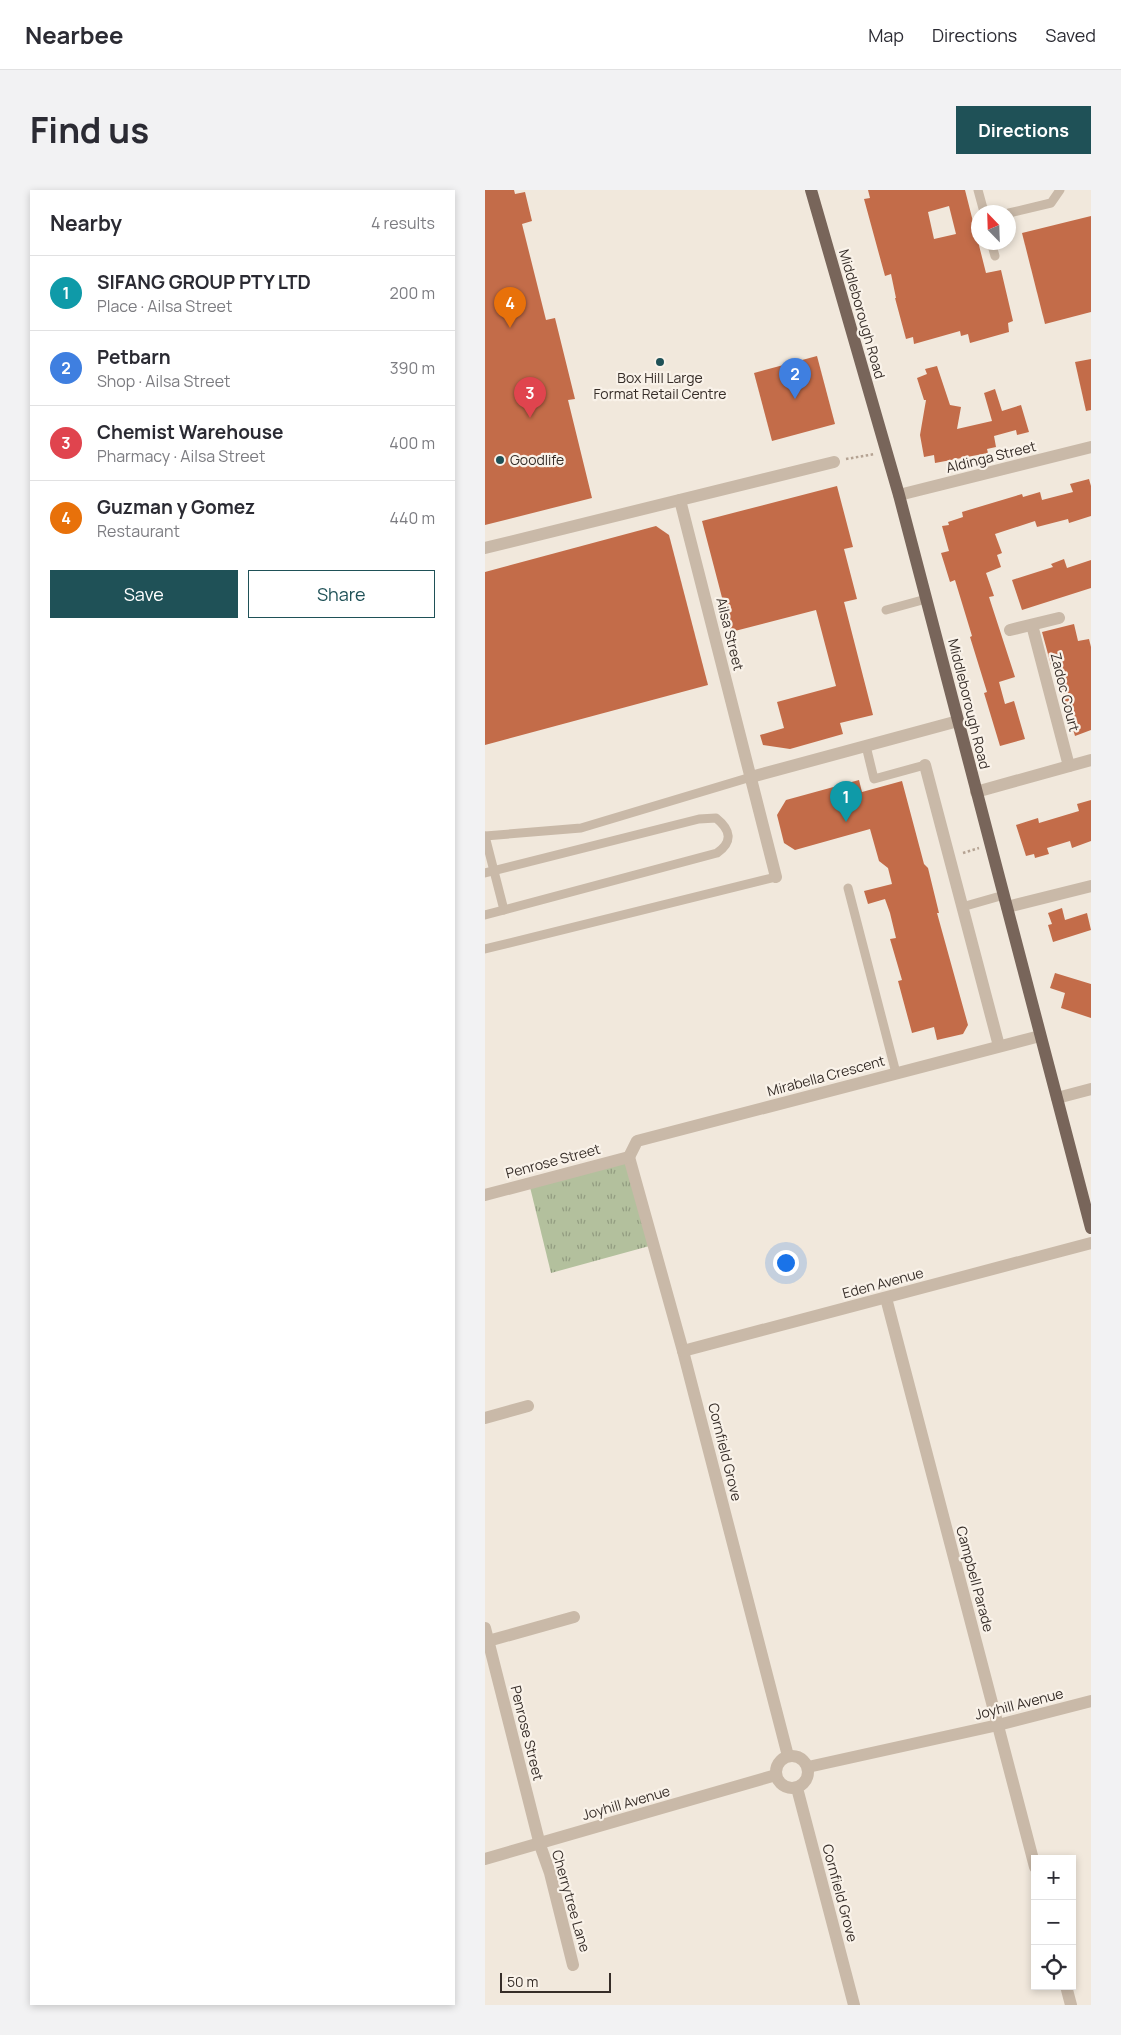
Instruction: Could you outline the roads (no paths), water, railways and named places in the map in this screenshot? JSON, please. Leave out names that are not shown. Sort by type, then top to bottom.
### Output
[{"type":"main road","name":"Middleborough Road","points":[[811,190],[899,495],[1091,1228]]},
{"type":"street","name":"Aldinga Street","points":[[899,495],[1091,448]]},
{"type":"street","points":[[485,548],[834,462]]},
{"type":"street","name":"Ailsa Street","points":[[680,500],[776,876]]},
{"type":"street","points":[[1010,630],[1059,618]]},
{"type":"street","name":"Zadoc Court","points":[[1033,624],[1069,766]]},
{"type":"street","points":[[751,776],[958,721]]},
{"type":"street","points":[[976,792],[1091,760]]},
{"type":"street","points":[[925,765],[999,1046]]},
{"type":"street","points":[[1005,901],[1091,886]]},
{"type":"street","name":"Mirabella Crescent","points":[[629,1157],[637,1141],[1040,1036]]},
{"type":"street","points":[[1057,1098],[1091,1089]]},
{"type":"street","name":"Penrose Street","points":[[485,1195],[629,1157]]},
{"type":"street","name":"Cornfield Grove","points":[[629,1157],[683,1351],[787,1756]]},
{"type":"street","name":"Eden Avenue","points":[[683,1351],[1091,1243]]},
{"type":"street","name":"Campbell Parade","points":[[886,1298],[1032,1855]]},
{"type":"street","points":[[485,1418],[528,1406]]},
{"type":"street","points":[[487,1634],[574,1617]]},
{"type":"street","name":"Penrose Street","points":[[487,1634],[540,1845]]},
{"type":"street","name":"Joyhill Avenue","points":[[808,1768],[998,1725],[1091,1701]]},
{"type":"street","points":[[787,1756],[800,1758],[808,1768],[808,1778],[797,1788],[784,1786],[776,1775],[777,1767],[781,1760],[787,1756]]},
{"type":"street","name":"Joyhill Avenue","points":[[485,1859],[540,1845],[776,1775]]},
{"type":"street","name":"Cornfield Grove","points":[[797,1788],[853,2005]]},
{"type":"street","name":"Cherrytree Lane","points":[[540,1845],[550,1873],[573,1965]]},
{"type":"street","points":[[1067,1990],[1071,2005]]},
{"type":"lane","points":[[978,190],[982,205]]},
{"type":"lane","points":[[1016,211],[1051,203],[1060,190]]},
{"type":"lane","points":[[993,250],[995,256]]},
{"type":"lane","points":[[886,610],[927,599]]},
{"type":"lane","points":[[866,746],[874,779],[925,765]]},
{"type":"lane","points":[[504,910],[489,872],[485,836],[581,828],[751,776]]},
{"type":"lane","points":[[485,916],[717,854],[726,847],[728,837],[725,826],[716,818],[699,819],[489,872]]},
{"type":"lane","points":[[485,949],[776,876]]},
{"type":"lane","points":[[848,888],[896,1073]]},
{"type":"lane","points":[[962,907],[1005,901]]},
{"type":"place","name":"Guzman y Gomez","points":[[510,328]]},
{"type":"place","name":"Box Hill Large Format Retail Centre","points":[[660,362]]},
{"type":"place","name":"Petbarn","points":[[795,399]]},
{"type":"place","name":"Chemist Warehouse","points":[[530,418]]},
{"type":"place","name":"Goodlife","points":[[500,460]]},
{"type":"place","name":"SIFANG GROUP PTY LTD","points":[[846,822]]}]
